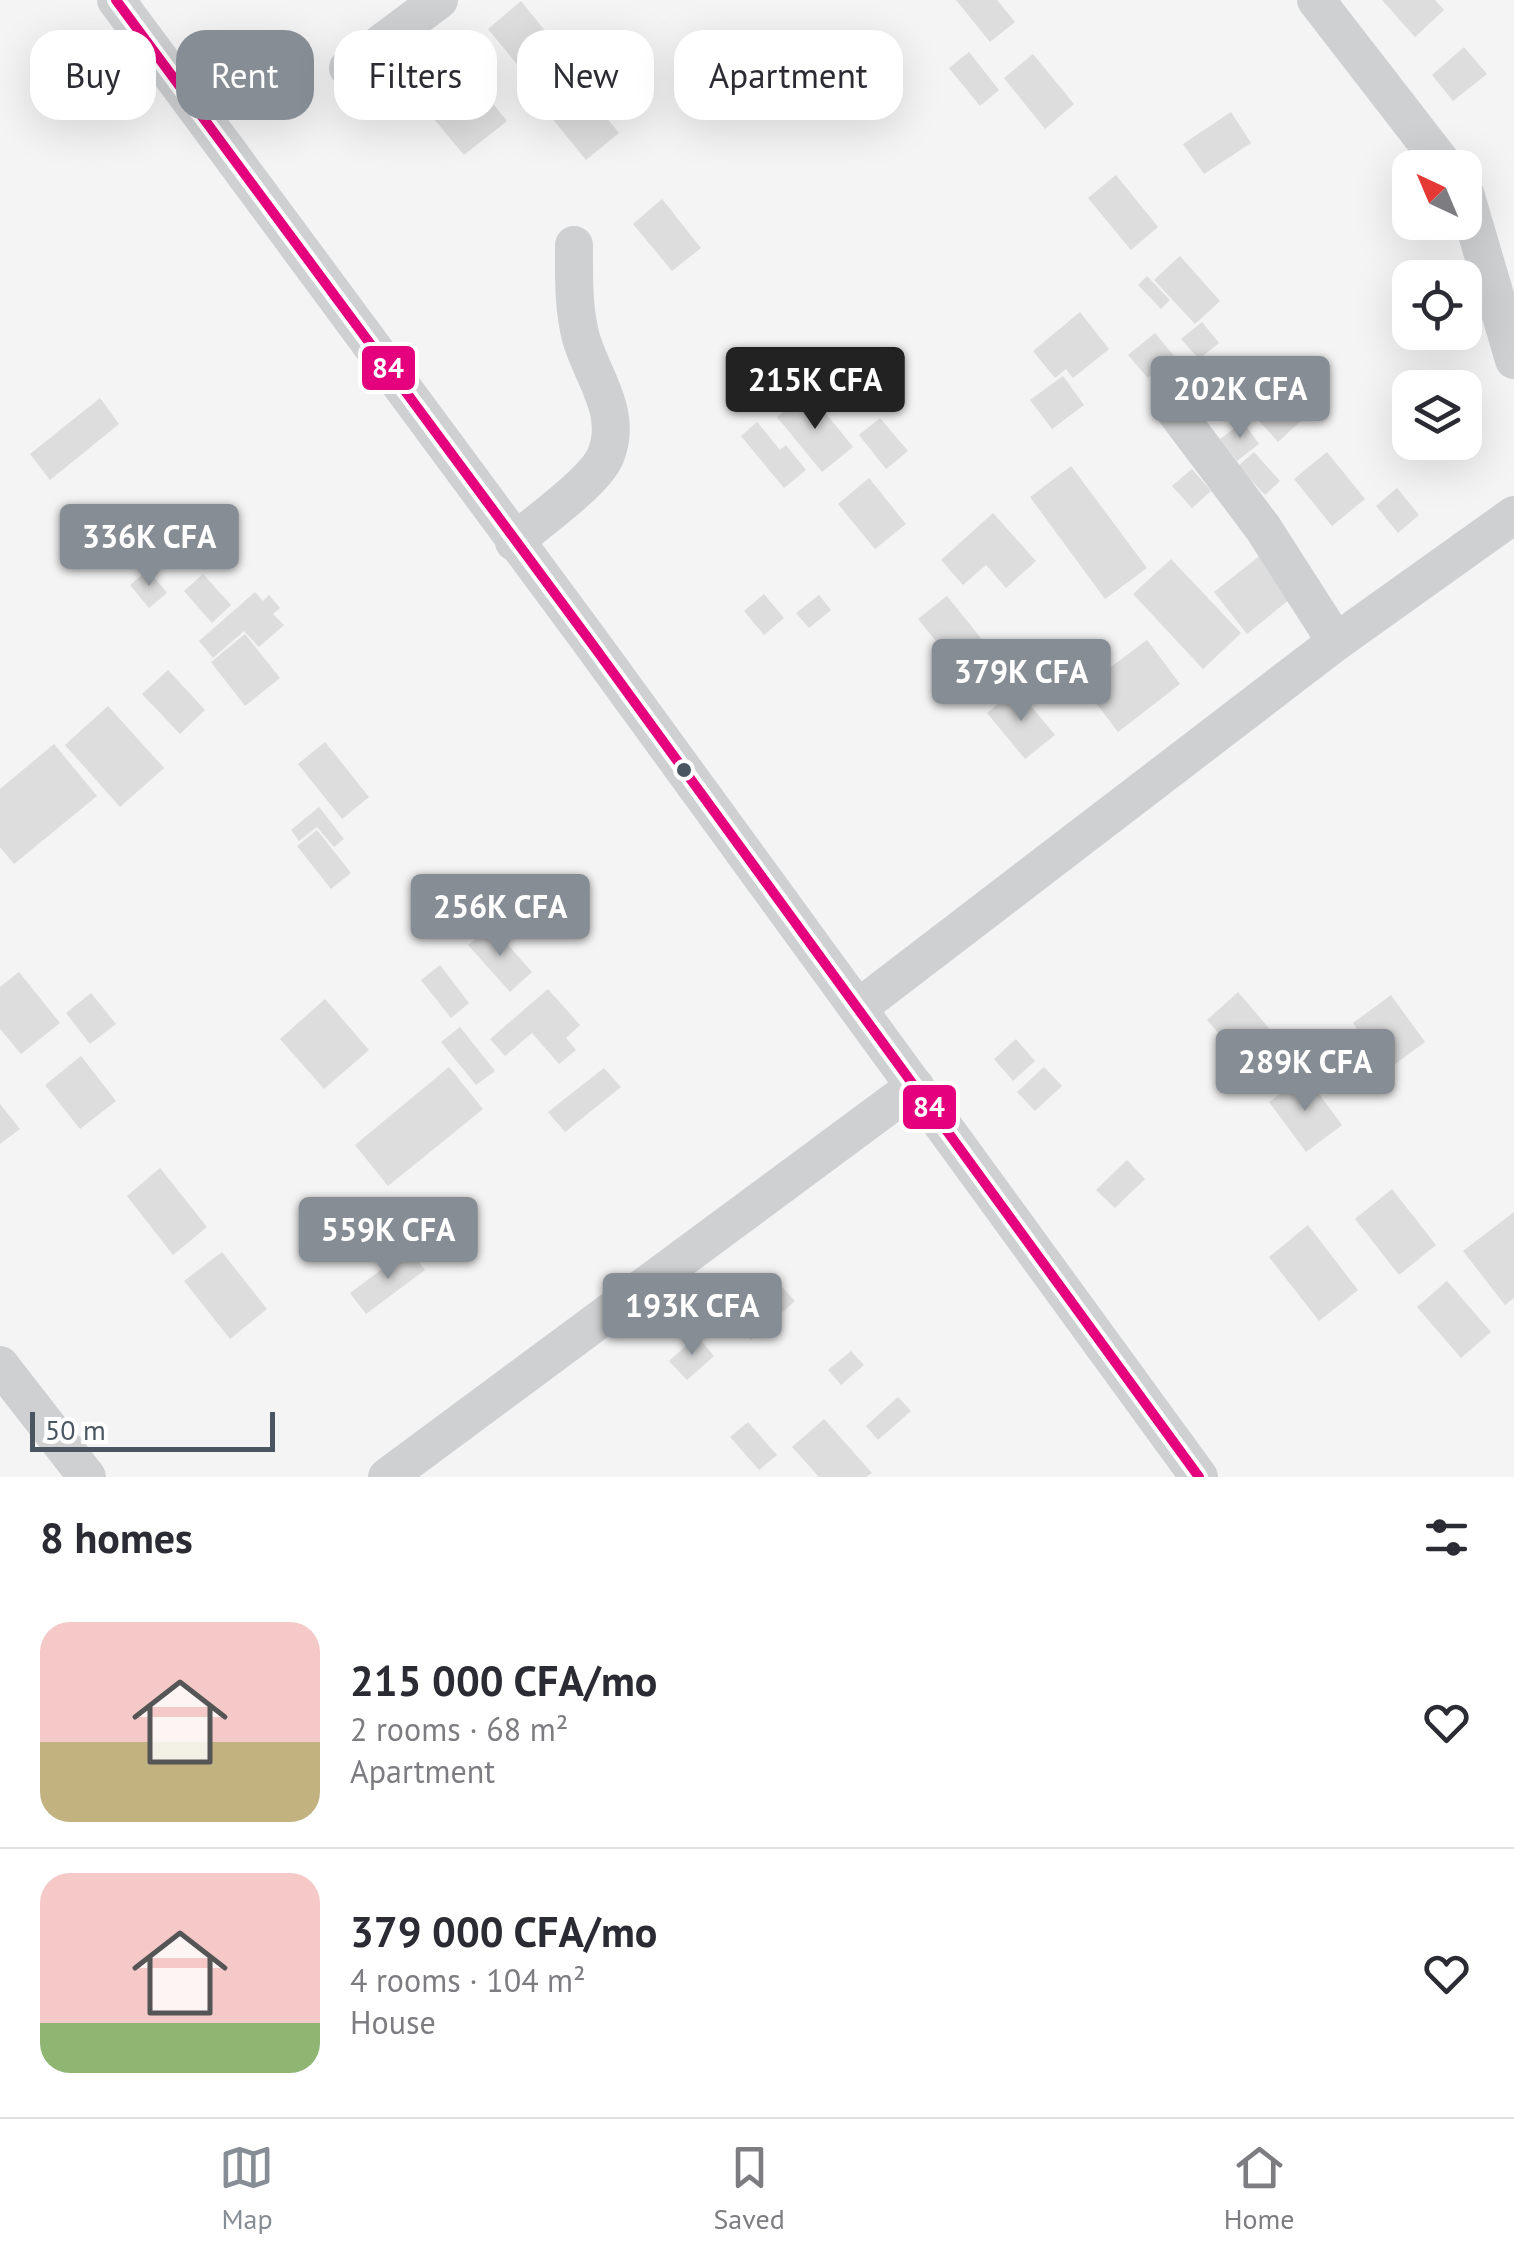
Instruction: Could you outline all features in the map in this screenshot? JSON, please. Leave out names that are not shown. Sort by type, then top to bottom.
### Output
[{"type":"street","points":[[116,0],[1199,1477]]},
{"type":"street","points":[[399,30],[440,0]]},
{"type":"street","points":[[1316,0],[1432,150]]},
{"type":"street","points":[[1479,240],[1514,360]]},
{"type":"street","points":[[514,542],[588,478],[605,458],[608,445],[608,402],[581,338],[574,244]]},
{"type":"street","points":[[1172,407],[1263,528],[1336,642]]},
{"type":"street","points":[[858,1008],[1336,642],[1514,516]]},
{"type":"street","points":[[388,1477],[915,1086]]},
{"type":"street","points":[[0,1364],[87,1477]]},
{"type":"building","points":[[956,0],[997,0],[1015,22],[990,42]]},
{"type":"building","points":[[1382,0],[1435,0],[1444,10],[1415,37]]},
{"type":"building","points":[[521,1],[544,30],[517,30],[517,64],[497,40],[497,30],[488,29]]},
{"type":"building","points":[[1464,47],[1487,74],[1453,101],[1432,75]]},
{"type":"building","points":[[969,52],[999,90],[980,106],[949,68]]},
{"type":"building","points":[[1033,54],[1074,104],[1045,129],[1004,78]]},
{"type":"building","points":[[497,109],[507,121],[464,155],[435,120],[497,120]]},
{"type":"building","points":[[1231,112],[1251,143],[1204,174],[1183,144]]},
{"type":"building","points":[[553,120],[608,120],[619,133],[586,160]]},
{"type":"building","points":[[1116,175],[1158,227],[1131,250],[1088,198]]},
{"type":"building","points":[[662,199],[701,248],[672,271],[633,224]]},
{"type":"building","points":[[1180,256],[1220,301],[1195,324],[1154,280]]},
{"type":"building","points":[[1147,276],[1170,300],[1161,309],[1138,285]]},
{"type":"building","points":[[1080,312],[1109,349],[1073,378],[1066,369],[1055,378],[1033,351]]},
{"type":"building","points":[[1202,322],[1219,343],[1199,359],[1181,339]]},
{"type":"building","points":[[1155,333],[1174,356],[1148,378],[1128,355]]},
{"type":"building","points":[[1223,356],[1242,380],[1221,398],[1201,375]]},
{"type":"building","points":[[1259,371],[1303,419],[1278,442],[1234,393]]},
{"type":"building","points":[[1063,376],[1084,405],[1052,429],[1030,400]]},
{"type":"building","points":[[808,391],[853,447],[822,472],[777,417]]},
{"type":"building","points":[[100,398],[119,424],[50,480],[30,454]]},
{"type":"building","points":[[880,418],[908,451],[886,469],[859,435]]},
{"type":"building","points":[[757,422],[780,450],[786,445],[806,470],[784,488],[741,436]]},
{"type":"building","points":[[1243,422],[1259,444],[1237,461],[1220,439]]},
{"type":"building","points":[[1254,452],[1280,481],[1265,495],[1238,466]]},
{"type":"building","points":[[1327,452],[1365,499],[1332,526],[1294,479]]},
{"type":"building","points":[[1071,466],[1147,568],[1105,599],[1030,497]]},
{"type":"building","points":[[1192,469],[1211,491],[1192,508],[1172,486]]},
{"type":"building","points":[[869,478],[906,524],[875,549],[838,504]]},
{"type":"building","points":[[1397,488],[1419,515],[1398,533],[1376,506]]},
{"type":"building","points":[[993,513],[1036,561],[1006,588],[986,565],[963,585],[941,560]]},
{"type":"building","points":[[193,540],[209,560],[198,569],[182,548]]},
{"type":"building","points":[[1262,554],[1295,595],[1247,634],[1214,592]]},
{"type":"building","points":[[1171,559],[1241,633],[1203,669],[1133,594]]},
{"type":"building","points":[[148,570],[167,593],[149,608],[130,585]]},
{"type":"building","points":[[203,574],[231,605],[212,623],[184,591]]},
{"type":"building","points":[[255,592],[263,601],[269,595],[280,608],[273,614],[284,625],[259,647],[244,631],[213,658],[199,641]]},
{"type":"building","points":[[764,594],[784,618],[764,635],[744,611]]},
{"type":"building","points":[[819,595],[831,610],[809,628],[796,613]]},
{"type":"building","points":[[947,596],[988,647],[960,671],[918,619]]},
{"type":"building","points":[[245,634],[280,678],[245,706],[211,662]]},
{"type":"building","points":[[1147,640],[1180,684],[1118,732],[1084,687]]},
{"type":"building","points":[[168,670],[205,710],[180,734],[142,694]]},
{"type":"building","points":[[1016,688],[1055,735],[1025,759],[987,713]]},
{"type":"building","points":[[108,706],[164,768],[120,807],[65,745]]},
{"type":"building","points":[[325,742],[369,797],[342,819],[298,764]]},
{"type":"building","points":[[54,744],[97,796],[14,864],[0,847],[0,789]]},
{"type":"building","points":[[319,807],[344,839],[334,847],[317,827],[299,841],[291,830]]},
{"type":"building","points":[[317,830],[351,873],[331,889],[297,846]]},
{"type":"building","points":[[491,926],[532,972],[510,992],[468,945]]},
{"type":"building","points":[[440,965],[469,1003],[451,1018],[421,980]]},
{"type":"building","points":[[19,972],[60,1023],[21,1054],[0,1029],[0,987]]},
{"type":"building","points":[[548,989],[580,1025],[566,1038],[576,1050],[559,1064],[532,1033],[505,1056],[490,1039]]},
{"type":"building","points":[[1238,992],[1286,1048],[1255,1075],[1207,1020]]},
{"type":"building","points":[[91,993],[116,1024],[90,1044],[66,1013]]},
{"type":"building","points":[[1391,995],[1425,1042],[1387,1070],[1353,1023]]},
{"type":"building","points":[[325,999],[369,1050],[324,1089],[280,1039]]},
{"type":"building","points":[[460,1027],[495,1071],[476,1085],[441,1042]]},
{"type":"building","points":[[1016,1039],[1035,1061],[1013,1081],[994,1059]]},
{"type":"building","points":[[81,1056],[116,1101],[80,1129],[45,1085]]},
{"type":"building","points":[[449,1067],[483,1109],[388,1186],[355,1145]]},
{"type":"building","points":[[1044,1067],[1062,1086],[1035,1111],[1017,1092]]},
{"type":"building","points":[[604,1068],[621,1087],[565,1132],[548,1112]]},
{"type":"building","points":[[1305,1075],[1342,1125],[1306,1152],[1269,1102]]},
{"type":"building","points":[[0,1104],[20,1129],[0,1144]]},
{"type":"building","points":[[1127,1160],[1145,1179],[1115,1208],[1096,1190]]},
{"type":"building","points":[[160,1168],[207,1227],[173,1255],[127,1196]]},
{"type":"building","points":[[1392,1189],[1436,1245],[1399,1275],[1355,1219]]},
{"type":"building","points":[[1514,1212],[1514,1298],[1505,1305],[1463,1251]]},
{"type":"building","points":[[1308,1225],[1358,1290],[1319,1321],[1269,1257]]},
{"type":"building","points":[[409,1249],[425,1270],[366,1314],[350,1293]]},
{"type":"building","points":[[222,1252],[267,1309],[230,1339],[184,1281]]},
{"type":"building","points":[[773,1277],[795,1301],[751,1340],[730,1316],[743,1304],[738,1298],[759,1279],[764,1285]]},
{"type":"building","points":[[1447,1281],[1491,1332],[1461,1358],[1417,1307]]},
{"type":"building","points":[[697,1336],[714,1356],[687,1380],[669,1361]]},
{"type":"building","points":[[851,1351],[864,1365],[841,1385],[828,1370]]},
{"type":"building","points":[[898,1397],[911,1411],[878,1440],[866,1426]]},
{"type":"building","points":[[824,1419],[872,1473],[866,1477],[819,1477],[792,1447]]},
{"type":"building","points":[[748,1422],[777,1455],[759,1470],[730,1437]]},
{"type":"transit line","name":"84","points":[[116,0],[590,641],[1199,1477]]}]
